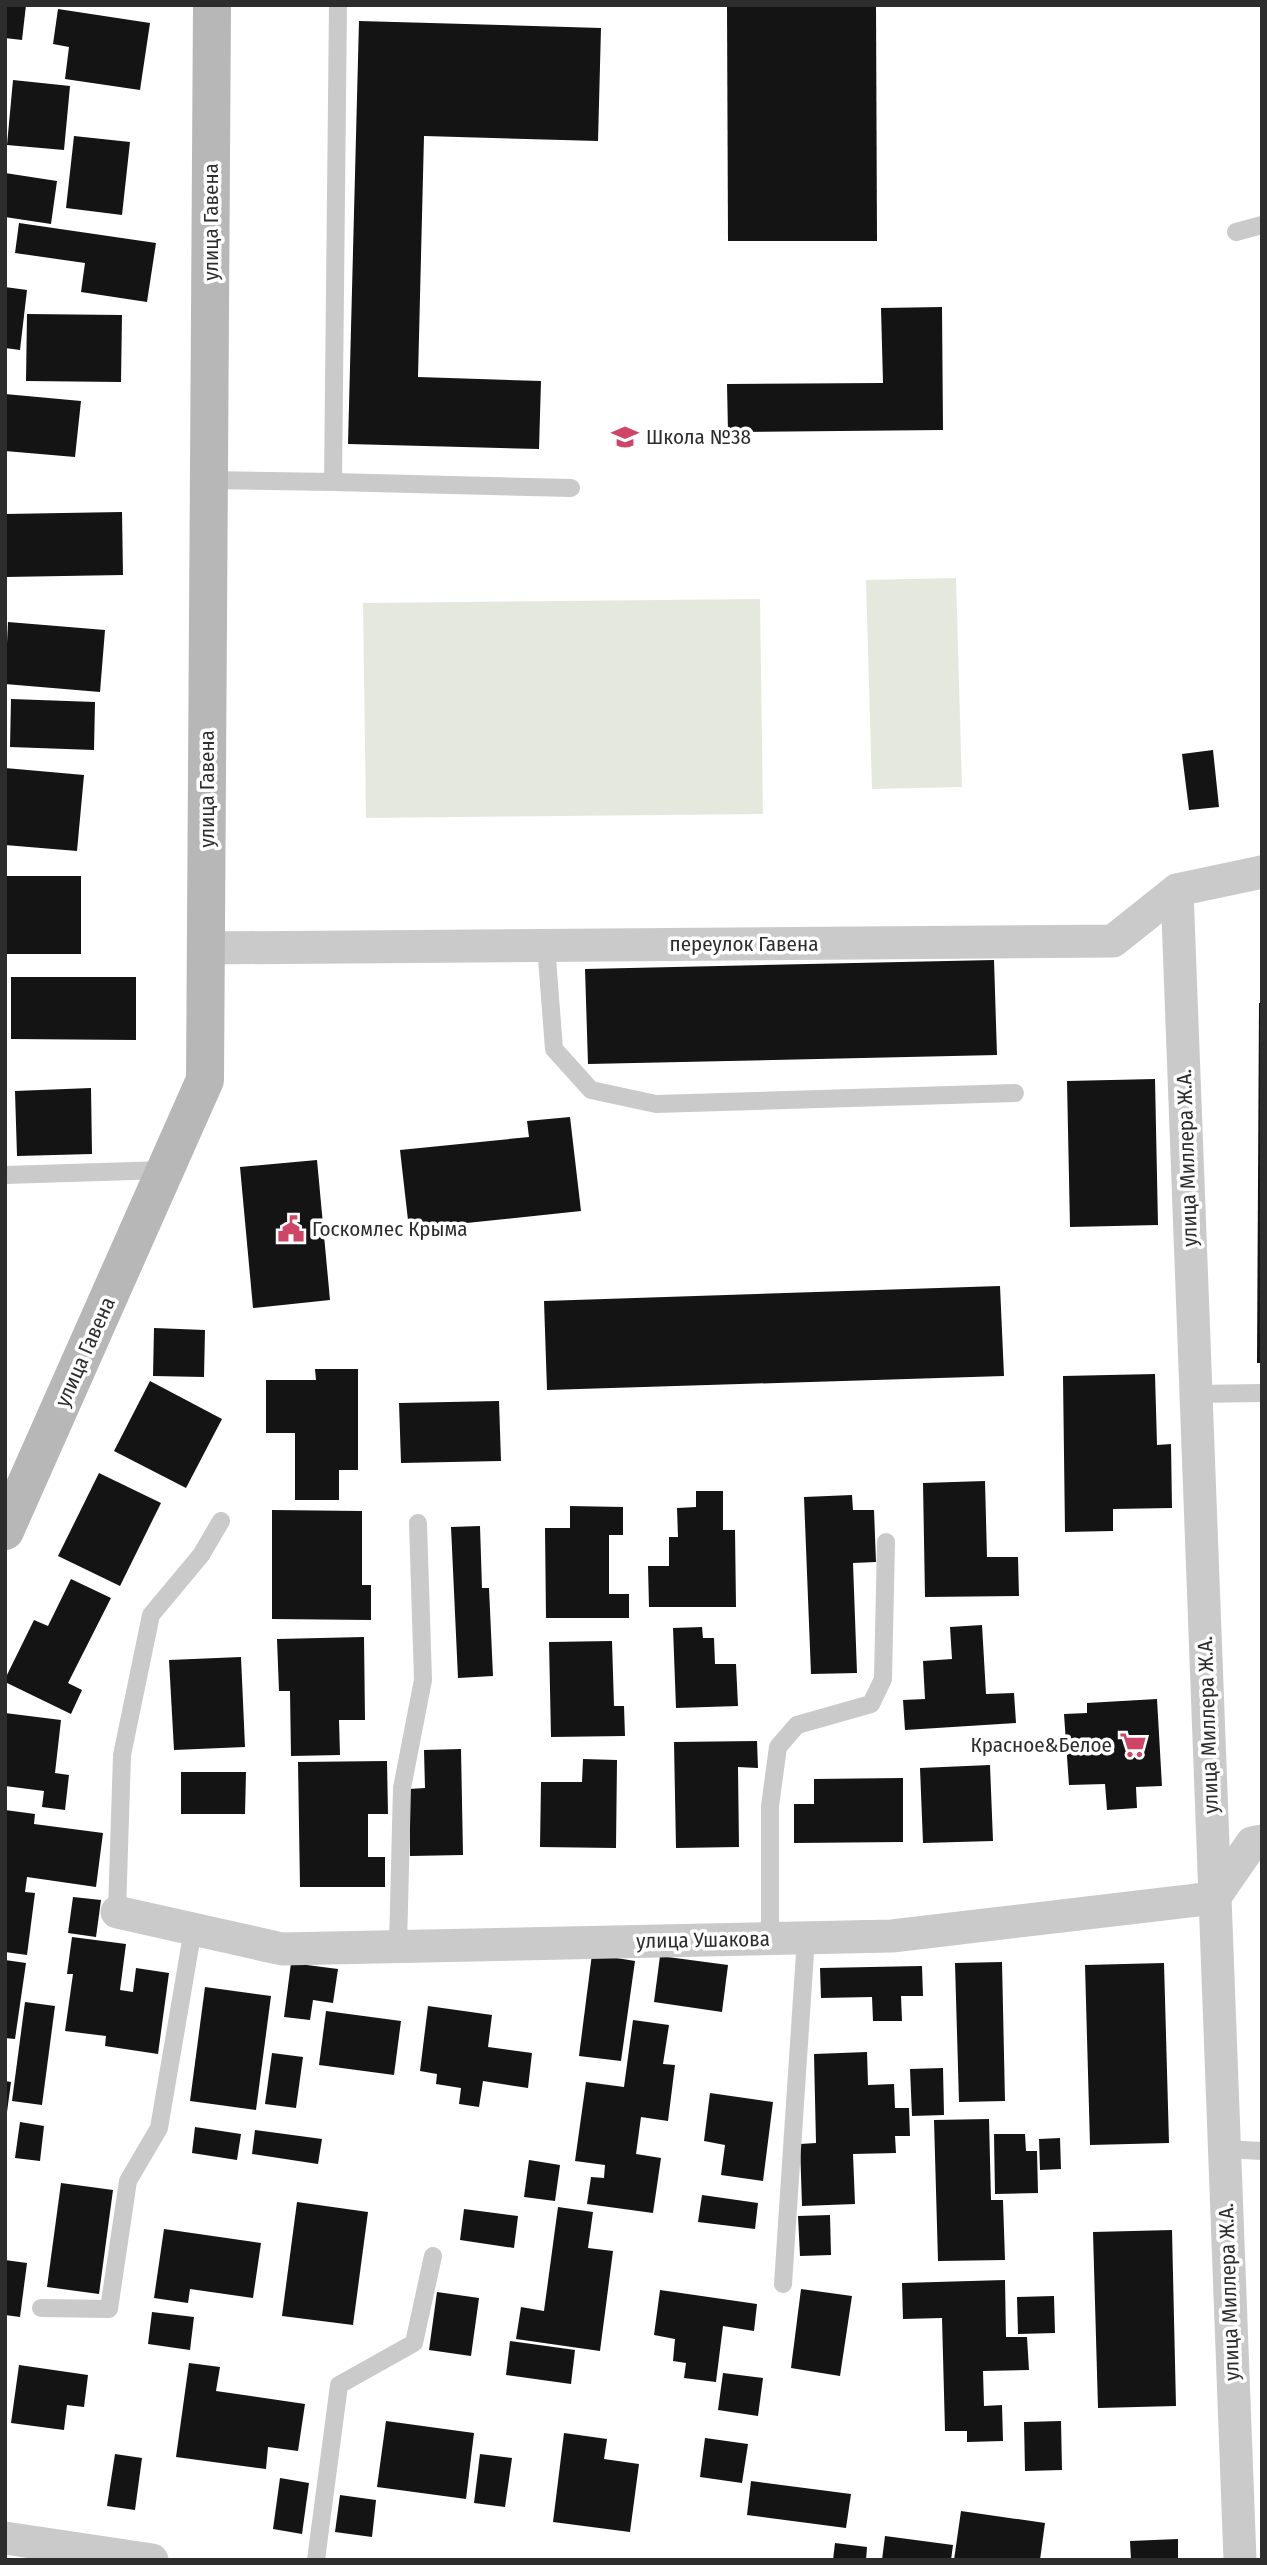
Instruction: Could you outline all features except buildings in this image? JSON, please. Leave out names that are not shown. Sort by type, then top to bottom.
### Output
[{"type":"street","name":"улица Гавена","points":[[5,1531],[205,1080],[212,5]]},
{"type":"street","name":"переулок Гавена","points":[[206,948],[1113,941],[1177,890],[1262,872]]},
{"type":"street","name":"улица Миллера Ж.А.","points":[[1177,890],[1240,2560]]},
{"type":"street","points":[[1214,1898],[1252,1843],[1262,1841]]},
{"type":"street","name":"улица Ушакова","points":[[117,1912],[282,1949],[892,1936],[1214,1898]]},
{"type":"street","points":[[5,2538],[152,2560]]},
{"type":"lane","points":[[333,482],[338,5]]},
{"type":"lane","points":[[1236,232],[1262,225]]},
{"type":"lane","points":[[209,480],[571,488]]},
{"type":"lane","points":[[546,945],[554,1049],[591,1090],[656,1104],[1014,1093]]},
{"type":"lane","points":[[5,1175],[165,1170]]},
{"type":"lane","points":[[1195,1394],[1262,1393]]},
{"type":"lane","points":[[117,1912],[122,1755],[150,1615],[201,1555],[221,1521]]},
{"type":"lane","points":[[398,1946],[402,1788],[423,1680],[418,1523]]},
{"type":"lane","points":[[770,1938],[770,1806],[778,1747],[797,1725],[871,1704],[883,1678],[886,1542]]},
{"type":"lane","points":[[41,2308],[109,2309],[128,2180],[159,2128],[193,1929]]},
{"type":"lane","points":[[783,2284],[806,1938]]},
{"type":"lane","points":[[1223,2149],[1262,2151]]},
{"type":"lane","points":[[316,2560],[339,2385],[414,2343],[433,2256]]},
{"type":"shaded area","points":[[956,578],[962,787],[872,789],[866,580]]},
{"type":"shaded area","points":[[760,599],[763,814],[366,818],[363,603]]},
{"type":"place","name":"Школа №38","points":[[625,437]]},
{"type":"place","name":"Госкомлес Крыма","points":[[291,1229]]},
{"type":"place","name":"Красное&Белое","points":[[1133,1745]]}]
